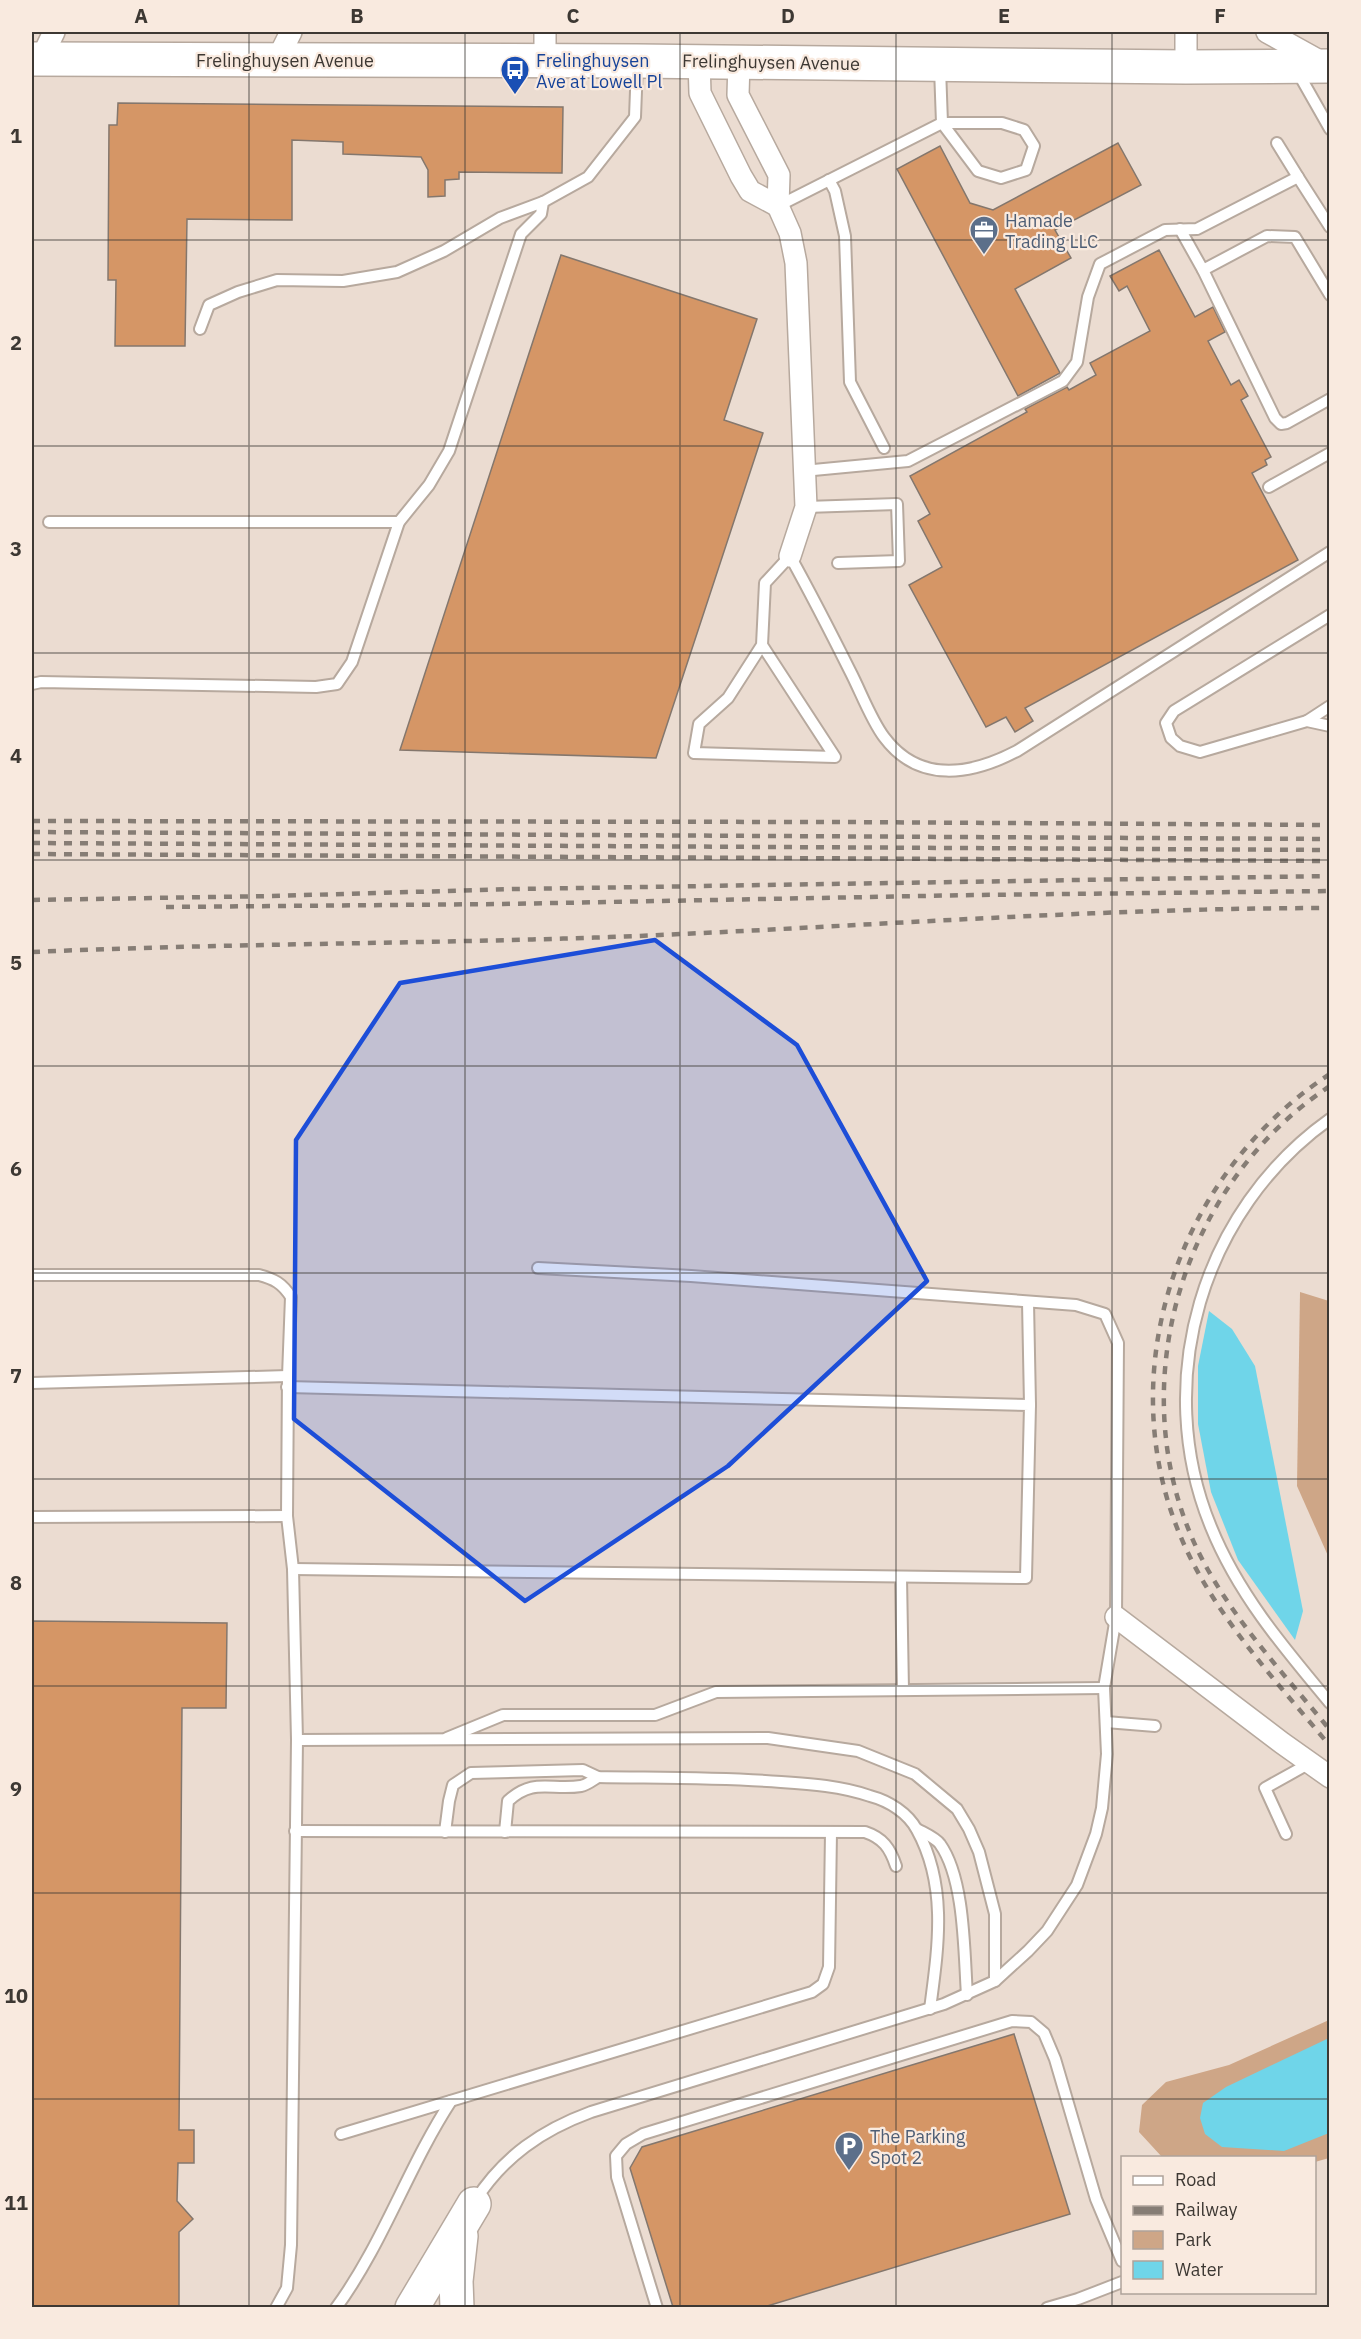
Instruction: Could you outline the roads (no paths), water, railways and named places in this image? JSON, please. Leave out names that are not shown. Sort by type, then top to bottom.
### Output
[{"type":"main road","name":"Frelinghuysen Avenue","points":[[42,50],[284,46],[545,46],[637,61],[1186,67],[1329,66]]},
{"type":"main road","points":[[412,2307],[474,2204]]},
{"type":"main road","points":[[457,2307],[458,2253],[463,2229],[474,2204]]},
{"type":"street","points":[[1186,32],[1186,67]]},
{"type":"street","points":[[1267,32],[1329,66]]},
{"type":"street","points":[[699,62],[699,93],[741,176],[750,191],[778,206]]},
{"type":"street","points":[[739,62],[738,95],[779,175],[778,206],[790,233],[796,263],[806,507],[790,556]]},
{"type":"street","points":[[1116,1617],[1329,1777]]},
{"type":"lane","points":[[200,329],[209,305],[238,292],[277,280],[343,281],[397,272],[444,251],[501,218],[543,202],[588,177],[635,117],[637,61]]},
{"type":"lane","points":[[778,206],[942,123],[1002,123],[1024,130],[1034,146],[1026,170],[1001,178],[978,171],[942,123],[940,64]]},
{"type":"lane","points":[[1294,66],[1329,129]]},
{"type":"lane","points":[[1277,143],[1329,227]]},
{"type":"lane","points":[[803,471],[908,461],[1064,381],[1077,362],[1088,297],[1100,264],[1165,230],[1197,229],[1298,177]]},
{"type":"lane","points":[[829,180],[835,191],[845,236],[850,382],[884,448]]},
{"type":"lane","points":[[32,684],[41,682],[316,687],[337,684],[352,662],[399,522],[429,485],[449,451],[521,234],[540,214],[543,202]]},
{"type":"lane","points":[[1180,230],[1203,270],[1275,418],[1281,424],[1287,423],[1329,399]]},
{"type":"lane","points":[[1203,270],[1267,236],[1295,237],[1329,295]]},
{"type":"lane","points":[[1269,487],[1329,453]]},
{"type":"lane","points":[[806,507],[897,504],[899,561],[838,563]]},
{"type":"lane","points":[[49,522],[399,522]]},
{"type":"lane","points":[[762,645],[835,758],[694,753],[699,724],[728,698],[762,645],[765,583],[790,556],[884,737],[915,763],[935,770],[961,771],[994,763],[1017,751],[1329,552]]},
{"type":"lane","points":[[1329,615],[1174,711],[1166,723],[1171,738],[1180,746],[1200,752],[1307,721],[1329,706]]},
{"type":"lane","points":[[1307,721],[1329,726]]},
{"type":"lane","points":[[1329,1119],[1303,1139],[1270,1172],[1252,1194],[1227,1233],[1207,1279],[1197,1310],[1189,1342],[1186,1397],[1188,1436],[1195,1473],[1204,1509],[1218,1543],[1255,1609],[1329,1703]]},
{"type":"lane","points":[[474,2204],[494,2174],[520,2149],[541,2134],[572,2119],[930,2008],[967,1995],[995,1981],[1047,1931],[1063,1909],[1088,1860],[1102,1808],[1107,1754],[1104,1688],[1116,1617],[1118,1343],[1105,1314],[1076,1305],[691,1275],[538,1268]]},
{"type":"lane","points":[[32,1275],[259,1275],[275,1280],[285,1287],[291,1297],[287,1381],[287,1516],[293,1569],[297,1740],[291,2245],[287,2288],[276,2307]]},
{"type":"lane","points":[[293,1569],[1026,1578],[1030,1405],[1028,1302]]},
{"type":"lane","points":[[32,1383],[287,1381],[1030,1405]]},
{"type":"lane","points":[[32,1516],[287,1516]]},
{"type":"lane","points":[[901,1577],[903,1690]]},
{"type":"lane","points":[[441,1740],[503,1715],[655,1714],[716,1692],[1104,1688]]},
{"type":"lane","points":[[1106,1722],[1155,1726]]},
{"type":"lane","points":[[297,1740],[768,1738],[858,1750],[915,1774],[957,1809],[979,1852],[995,1914],[995,1981]]},
{"type":"lane","points":[[1287,1834],[1265,1788],[1310,1763]]},
{"type":"lane","points":[[445,1832],[453,1785],[471,1773],[583,1770],[598,1777],[740,1778],[826,1785],[872,1796],[903,1813],[917,1829],[940,1843],[959,1895],[967,1995]]},
{"type":"lane","points":[[505,1832],[508,1800],[519,1790],[532,1786],[583,1786],[598,1777]]},
{"type":"lane","points":[[917,1829],[936,1879],[938,1895],[936,1962],[930,2008]]},
{"type":"lane","points":[[295,1831],[865,1832],[878,1836],[890,1849],[896,1866]]},
{"type":"lane","points":[[341,2134],[812,1992],[823,1984],[829,1967],[831,1832]]},
{"type":"lane","points":[[657,2307],[617,2177],[616,2156],[626,2144],[643,2134],[1012,2021],[1031,2022],[1044,2033],[1055,2059],[1096,2199],[1121,2259]]},
{"type":"lane","points":[[336,2307],[368,2258],[420,2154],[451,2101]]},
{"type":"lane","points":[[1047,2307],[1080,2303],[1121,2282]]},
{"type":"water","points":[[1209,1311],[1232,1329],[1255,1366],[1303,1611],[1295,1640],[1238,1560],[1211,1492],[1198,1424],[1198,1366]]},
{"type":"water","points":[[1329,2038],[1329,2133],[1284,2151],[1222,2147],[1205,2134],[1200,2118],[1203,2103],[1226,2087]]},
{"type":"railway","points":[[32,821],[1330,825]]},
{"type":"railway","points":[[32,832],[1330,839]]},
{"type":"railway","points":[[32,843],[1330,850]]},
{"type":"railway","points":[[32,854],[1330,861]]},
{"type":"railway","points":[[32,900],[516,889],[1330,876]]},
{"type":"railway","points":[[166,907],[1330,891]]},
{"type":"railway","points":[[32,952],[562,939],[1070,914],[1330,908]]},
{"type":"railway","points":[[1330,1074],[1275,1117],[1229,1170],[1193,1228],[1168,1292],[1155,1359],[1154,1427],[1166,1495],[1192,1561],[1238,1634],[1330,1746]]},
{"type":"railway","points":[[1330,1086],[1278,1128],[1235,1178],[1201,1235],[1178,1297],[1166,1362],[1165,1427],[1176,1492],[1200,1555],[1213,1579],[1277,1667],[1330,1730]]},
{"type":"place","name":"Frelinghuysen Ave at Lowell Pl","points":[[515,96]]},
{"type":"place","name":"Hamade Trading LLC","points":[[984,256]]},
{"type":"place","name":"The Parking Spot 2","points":[[849,2172]]}]
